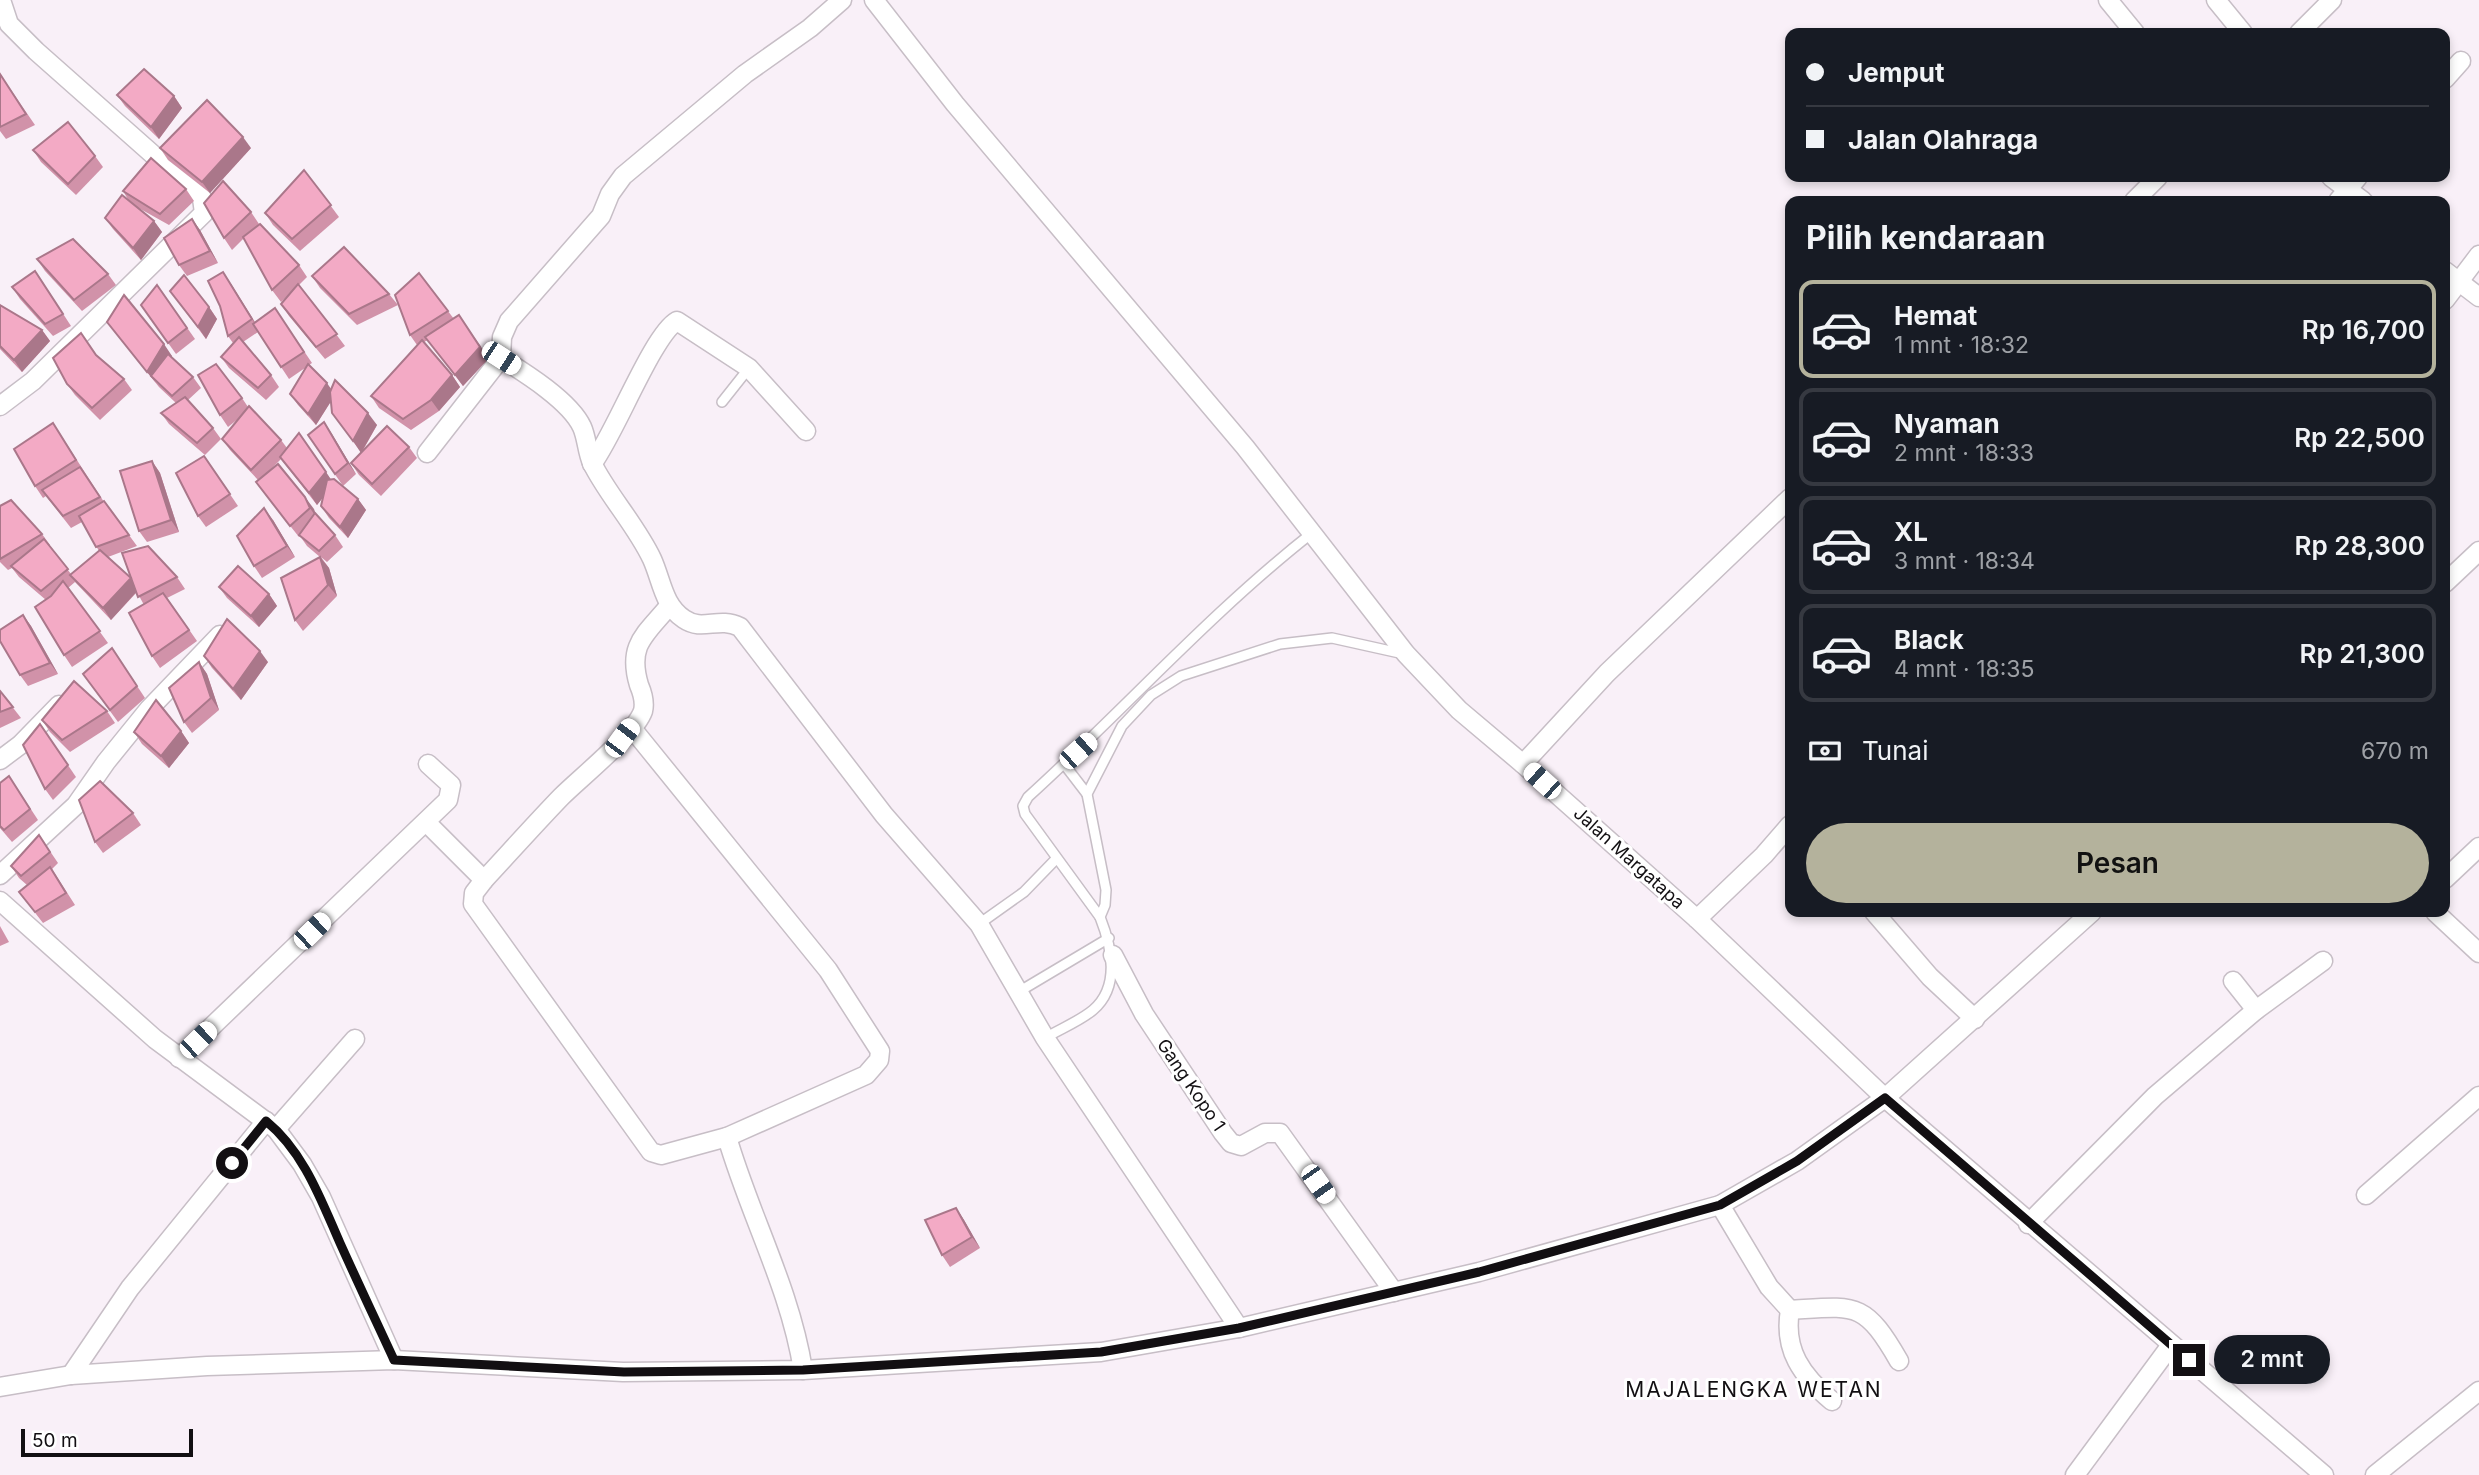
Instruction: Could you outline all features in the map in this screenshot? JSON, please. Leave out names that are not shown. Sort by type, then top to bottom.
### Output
[{"type":"street","points":[[0,406],[33,381],[204,213],[202,198],[9,24],[1,0]]},
{"type":"street","points":[[427,453],[501,358],[502,337],[509,321],[601,216],[610,194],[623,176],[745,74],[842,0]]},
{"type":"street","name":"Jalan Margatapa","points":[[874,0],[955,104],[1314,532],[1406,654],[1459,710],[1697,919],[1885,1098],[2028,1224],[2324,1475]]},
{"type":"street","points":[[2108,0],[2131,28]]},
{"type":"street","points":[[2216,0],[2240,28]]},
{"type":"street","points":[[2304,28],[2332,0]]},
{"type":"street","points":[[2450,73],[2461,61]]},
{"type":"street","points":[[2139,196],[2153,182]]},
{"type":"street","points":[[2450,294],[2479,255]]},
{"type":"street","points":[[2450,275],[2479,297]]},
{"type":"street","points":[[592,464],[606,447],[624,405],[673,322],[681,322],[749,368],[806,431]]},
{"type":"street","points":[[501,358],[546,386],[582,426],[592,464],[625,511],[653,560],[669,606],[690,623],[703,626],[718,621],[740,627],[884,815],[979,924],[1045,1038],[1239,1328]]},
{"type":"street","points":[[1523,764],[1607,673],[1785,503]]},
{"type":"street","points":[[2450,578],[2479,551]]},
{"type":"street","points":[[631,727],[828,970],[880,1051],[879,1060],[866,1075],[727,1138],[661,1155],[651,1152],[475,910],[474,893],[631,727],[642,712],[643,701],[633,655],[638,644],[669,606]]},
{"type":"street","points":[[0,875],[76,805],[106,762],[149,709],[220,635]]},
{"type":"street","points":[[0,760],[20,745],[69,695]]},
{"type":"street","points":[[179,1058],[448,800],[452,792],[446,779],[428,764]]},
{"type":"street","points":[[426,822],[485,880]]},
{"type":"street","points":[[1697,919],[1764,855],[1785,831]]},
{"type":"street","points":[[2450,874],[2479,847]]},
{"type":"street","points":[[0,901],[179,1058],[271,1125],[302,1164],[321,1197],[394,1360]]},
{"type":"street","points":[[1878,917],[1930,977],[1975,1019]]},
{"type":"street","points":[[0,1387],[71,1375],[207,1366],[394,1360],[624,1372],[803,1370],[1101,1352],[1239,1328],[1479,1272],[1720,1205],[1797,1161],[1885,1098],[2087,917]]},
{"type":"street","points":[[2440,917],[2479,953]]},
{"type":"street","name":"Gang Kopo 1","points":[[1111,946],[1144,1014],[1231,1143],[1241,1146],[1265,1133],[1280,1133],[1394,1292]]},
{"type":"street","points":[[2028,1224],[2154,1096],[2256,1010],[2323,961]]},
{"type":"street","points":[[2234,981],[2256,1010]]},
{"type":"street","points":[[71,1375],[130,1288],[271,1125],[355,1039]]},
{"type":"street","points":[[2367,1195],[2479,1096]]},
{"type":"street","points":[[727,1138],[776,1269],[798,1339],[803,1370]]},
{"type":"street","points":[[1720,1205],[1769,1287],[1790,1310]]},
{"type":"street","points":[[1790,1310],[1841,1306],[1862,1312],[1886,1338],[1899,1361]]},
{"type":"street","points":[[1790,1310],[1786,1330],[1796,1362],[1803,1374],[1832,1401]]},
{"type":"street","points":[[2076,1475],[2171,1345]]},
{"type":"street","points":[[2375,1475],[2479,1391]]},
{"type":"lane","points":[[722,402],[749,368]]},
{"type":"lane","points":[[1045,1038],[1094,1009],[1106,991],[1111,946],[1100,917],[1056,859],[1025,814],[1023,806],[1028,797],[1197,632],[1263,572],[1314,532]]},
{"type":"lane","points":[[1087,794],[1122,726],[1151,695],[1181,676],[1280,644],[1332,638],[1406,654]]},
{"type":"lane","points":[[1064,764],[1087,794],[1106,890],[1105,905],[1100,917]]},
{"type":"lane","points":[[979,924],[1024,892],[1056,859]]},
{"type":"lane","points":[[1020,991],[1111,946]]},
{"type":"building","points":[[144,69],[174,96],[151,127],[117,95]]},
{"type":"building","points":[[0,74],[26,114],[0,127]]},
{"type":"building","points":[[207,100],[243,137],[202,182],[160,148]]},
{"type":"building","points":[[68,122],[95,156],[68,184],[33,150]]},
{"type":"building","points":[[151,158],[186,189],[160,214],[123,191]]},
{"type":"building","points":[[304,170],[331,205],[292,239],[265,213]]},
{"type":"building","points":[[223,181],[251,212],[224,238],[204,203]]},
{"type":"building","points":[[122,195],[154,221],[133,248],[105,218]]},
{"type":"building","points":[[192,219],[210,251],[179,265],[164,238]]},
{"type":"building","points":[[260,224],[299,265],[272,290],[243,237]]},
{"type":"building","points":[[73,239],[108,274],[74,300],[37,259]]},
{"type":"building","points":[[344,247],[389,294],[349,314],[312,276]]},
{"type":"building","points":[[35,271],[63,314],[45,324],[12,287]]},
{"type":"building","points":[[223,272],[252,319],[228,336],[220,306],[208,281]]},
{"type":"building","points":[[419,273],[448,311],[410,335],[395,295]]},
{"type":"building","points":[[184,275],[209,307],[198,327],[170,291]]},
{"type":"building","points":[[298,284],[337,334],[316,347],[281,304]]},
{"type":"building","points":[[157,285],[187,328],[168,343],[141,305]]},
{"type":"building","points":[[124,295],[164,344],[147,372],[107,322]]},
{"type":"building","points":[[0,305],[42,330],[14,360],[0,346]]},
{"type":"building","points":[[275,308],[304,352],[281,367],[253,324]]},
{"type":"building","points":[[459,315],[480,347],[455,375],[425,337]]},
{"type":"building","points":[[81,333],[96,355],[124,379],[92,408],[67,384],[53,358]]},
{"type":"building","points":[[239,337],[271,375],[258,388],[221,357]]},
{"type":"building","points":[[422,340],[452,375],[431,400],[403,419],[371,396]]},
{"type":"building","points":[[168,354],[193,377],[172,396],[151,376]]},
{"type":"building","points":[[216,364],[242,398],[220,415],[198,375]]},
{"type":"building","points":[[308,364],[327,383],[308,414],[290,394]]},
{"type":"building","points":[[335,380],[368,413],[353,441],[332,413],[330,392]]},
{"type":"building","points":[[185,397],[213,428],[197,443],[161,413]]},
{"type":"building","points":[[249,406],[281,440],[251,470],[222,439]]},
{"type":"building","points":[[324,422],[348,463],[335,474],[308,435]]},
{"type":"building","points":[[53,423],[76,460],[35,486],[14,449]]},
{"type":"building","points":[[387,426],[409,447],[372,484],[351,463]]},
{"type":"building","points":[[299,433],[326,472],[309,493],[280,457]]},
{"type":"building","points":[[204,456],[230,494],[198,516],[176,473]]},
{"type":"building","points":[[152,461],[171,520],[139,531],[120,471]]},
{"type":"building","points":[[278,464],[305,497],[310,508],[290,526],[256,482]]},
{"type":"building","points":[[80,467],[100,497],[63,516],[42,490]]},
{"type":"building","points":[[334,479],[358,499],[340,527],[321,506],[327,480]]},
{"type":"building","points":[[11,500],[42,534],[0,559],[0,506]]},
{"type":"building","points":[[104,501],[129,535],[96,547],[79,516]]},
{"type":"building","points":[[264,508],[287,546],[254,566],[237,536]]},
{"type":"building","points":[[315,513],[335,535],[319,551],[299,535]]},
{"type":"building","points":[[44,539],[68,569],[41,591],[11,566]]},
{"type":"building","points":[[148,546],[177,577],[138,597],[122,553]]},
{"type":"building","points":[[100,550],[131,578],[103,608],[70,575]]},
{"type":"building","points":[[320,557],[328,585],[295,620],[281,578]]},
{"type":"building","points":[[238,566],[269,594],[251,616],[219,587]]},
{"type":"building","points":[[63,581],[100,631],[64,655],[35,607],[51,596]]},
{"type":"building","points":[[163,593],[189,630],[152,656],[129,613]]},
{"type":"building","points":[[23,615],[50,663],[20,675],[0,641],[0,630]]},
{"type":"building","points":[[227,619],[260,651],[233,689],[204,656]]},
{"type":"building","points":[[112,648],[137,686],[110,710],[83,674]]},
{"type":"building","points":[[199,662],[211,698],[184,722],[169,688]]},
{"type":"building","points":[[74,681],[107,711],[62,740],[42,720]]},
{"type":"building","points":[[0,691],[13,707],[0,712]]},
{"type":"building","points":[[156,700],[181,731],[161,756],[134,732]]},
{"type":"building","points":[[40,724],[68,765],[45,789],[23,745]]},
{"type":"building","points":[[9,776],[30,809],[4,830],[0,826],[0,783]]},
{"type":"building","points":[[100,781],[133,813],[95,842],[79,800]]},
{"type":"building","points":[[39,835],[50,852],[21,876],[11,866]]},
{"type":"building","points":[[50,867],[66,893],[35,912],[19,892]]},
{"type":"building","points":[[956,1208],[972,1237],[942,1255],[925,1220]]},
{"type":"district","name":"MAJALENGKA WETAN","points":[[1754,1390]]},
{"type":"route","points":[[232,1163],[266,1121],[276,1129],[302,1164],[321,1197],[394,1360],[624,1372],[803,1370],[1101,1352],[1239,1328],[1479,1272],[1720,1205],[1797,1161],[1885,1098],[2189,1360]]}]
